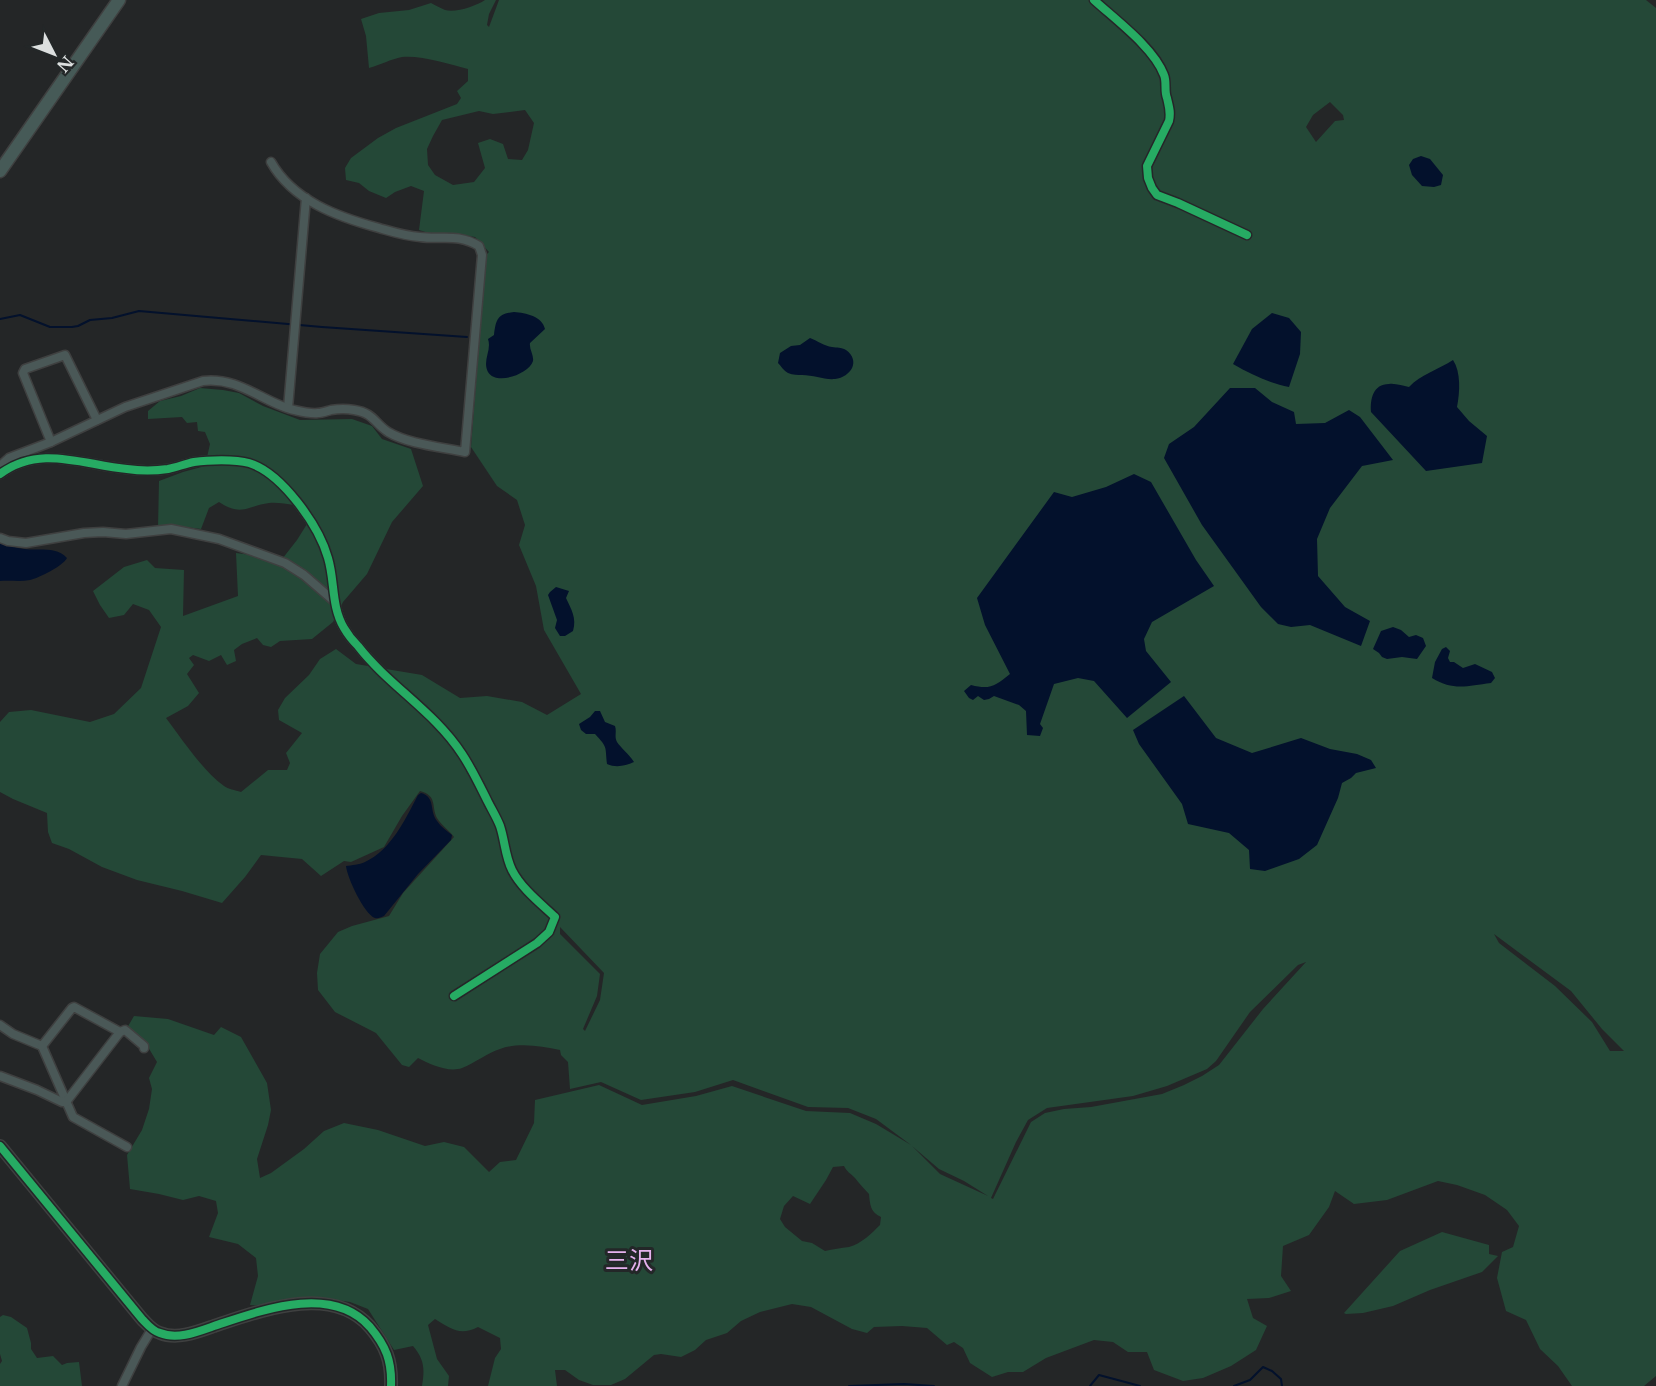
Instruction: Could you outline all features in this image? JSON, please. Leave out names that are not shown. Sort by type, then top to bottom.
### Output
[{"type":"main road","points":[[0,171],[119,0]]},
{"type":"street","points":[[1094,0],[1148,49],[1160,65],[1166,79],[1166,97],[1171,114],[1147,166],[1152,188],[1157,195],[1246,235]]},
{"type":"street","points":[[0,466],[9,458],[153,397],[203,381],[214,380],[255,392],[288,408],[319,414],[332,410],[353,409],[370,414],[388,431],[406,439],[465,452],[482,255],[478,246],[469,240],[456,237],[429,238],[400,235],[335,215],[306,198],[276,170],[271,162]]},
{"type":"street","points":[[288,408],[306,198]]},
{"type":"street","points":[[51,442],[24,373],[25,369],[65,355],[97,420]]},
{"type":"street","points":[[0,474],[20,463],[36,458],[57,458],[146,471],[170,469],[195,462],[248,463],[278,480],[294,498],[318,534],[328,559],[334,601],[344,628],[369,661],[426,711],[462,753],[500,826],[511,869],[555,917],[549,932],[537,943],[454,996]]},
{"type":"street","points":[[0,538],[26,543],[84,533],[126,534],[171,530],[219,539],[285,563],[304,575],[334,601]]},
{"type":"street","points":[[42,1046],[74,1007],[120,1032]]},
{"type":"street","points":[[0,1025],[13,1034],[42,1046],[73,1117],[127,1147]]},
{"type":"street","points":[[66,1102],[120,1032],[125,1030],[144,1048]]},
{"type":"street","points":[[0,1076],[66,1102]]},
{"type":"street","points":[[0,1146],[152,1329],[167,1335],[188,1335],[288,1304],[342,1307],[363,1319],[383,1345],[392,1370],[392,1386]]},
{"type":"street","points":[[122,1386],[152,1329]]},
{"type":"green space","points":[[496,0],[489,14],[487,25],[489,27],[499,0],[1646,0],[1656,8],[1656,1376],[1644,1386],[1572,1386],[1558,1366],[1540,1349],[1526,1320],[1506,1311],[1497,1278],[1502,1252],[1513,1247],[1519,1226],[1507,1210],[1485,1195],[1438,1181],[1387,1200],[1354,1204],[1335,1191],[1329,1207],[1309,1235],[1283,1246],[1281,1276],[1291,1291],[1269,1298],[1247,1299],[1253,1318],[1267,1326],[1256,1350],[1231,1366],[1203,1378],[1183,1381],[1154,1370],[1147,1352],[1128,1352],[1113,1342],[1094,1340],[1046,1358],[1023,1372],[1008,1372],[992,1377],[970,1363],[963,1348],[954,1342],[947,1345],[927,1328],[874,1327],[867,1333],[852,1329],[811,1307],[792,1304],[760,1312],[741,1321],[727,1333],[706,1340],[695,1350],[681,1357],[654,1355],[625,1379],[611,1385],[593,1385],[579,1380],[565,1370],[555,1370],[557,1386],[488,1386],[495,1358],[501,1349],[500,1338],[478,1327],[466,1331],[456,1330],[435,1319],[428,1325],[437,1359],[449,1376],[448,1386],[422,1386],[423,1364],[417,1351],[413,1346],[394,1350],[368,1309],[350,1302],[329,1299],[297,1299],[261,1306],[250,1305],[258,1276],[256,1258],[238,1244],[209,1237],[218,1213],[216,1201],[199,1196],[183,1200],[130,1189],[127,1155],[142,1130],[149,1109],[152,1089],[149,1078],[157,1062],[148,1047],[127,1028],[134,1016],[168,1019],[214,1035],[221,1027],[241,1037],[267,1083],[271,1110],[257,1159],[260,1178],[271,1173],[304,1149],[324,1131],[344,1123],[378,1130],[425,1146],[444,1142],[464,1147],[489,1172],[500,1162],[516,1160],[534,1123],[535,1100],[599,1085],[642,1105],[696,1096],[732,1086],[806,1111],[850,1113],[876,1124],[911,1145],[876,1119],[848,1108],[808,1107],[733,1080],[695,1092],[641,1100],[601,1082],[570,1089],[568,1062],[561,1055],[560,1050],[545,1047],[522,1045],[507,1047],[457,1069],[439,1067],[418,1058],[409,1067],[402,1065],[376,1033],[335,1012],[318,990],[317,973],[320,954],[338,932],[389,916],[403,893],[454,837],[437,818],[432,799],[426,793],[420,791],[384,847],[351,862],[344,861],[321,876],[302,859],[261,855],[222,903],[137,880],[102,867],[69,849],[52,843],[48,832],[47,813],[0,792],[0,722],[9,712],[31,710],[90,722],[114,714],[141,688],[161,627],[149,610],[133,604],[124,615],[109,618],[93,591],[124,567],[147,560],[155,568],[184,570],[183,616],[238,596],[236,553],[279,563],[307,524],[294,505],[269,503],[239,510],[219,502],[209,508],[201,529],[158,528],[159,481],[205,466],[210,444],[205,432],[198,431],[197,422],[187,423],[182,417],[148,419],[148,411],[160,401],[200,388],[239,393],[263,406],[300,420],[352,419],[372,426],[382,439],[411,449],[423,486],[392,522],[367,574],[343,602],[333,622],[312,639],[280,641],[271,647],[263,645],[257,638],[234,650],[236,661],[227,665],[221,655],[209,661],[193,655],[189,658],[194,665],[187,674],[199,693],[188,706],[166,718],[200,763],[224,786],[241,792],[268,770],[287,770],[290,763],[286,753],[302,733],[279,720],[278,710],[285,698],[309,675],[320,659],[336,649],[356,664],[422,675],[460,698],[487,696],[522,702],[547,715],[581,694],[544,630],[536,586],[519,545],[525,525],[517,500],[497,486],[471,447],[486,255],[489,252],[475,237],[449,233],[432,234],[419,230],[424,191],[411,186],[386,198],[369,191],[359,183],[346,180],[345,168],[351,158],[396,128],[457,104],[461,98],[457,91],[468,81],[468,69],[417,57],[402,57],[369,68],[366,36],[361,19],[379,13],[409,10],[431,3],[445,10],[455,11],[481,2]],"holes":[[[1330,102],[1343,115],[1344,120],[1335,121],[1316,142],[1306,127],[1313,115]],[[525,110],[534,123],[528,150],[522,160],[508,159],[503,144],[490,139],[478,143],[485,168],[474,182],[453,185],[435,175],[428,165],[427,149],[442,120],[479,111],[493,114]],[[560,927],[604,973],[600,1000],[585,1031],[583,1029],[597,996],[600,974],[560,934]],[[1494,934],[1571,991],[1602,1029],[1624,1051],[1610,1051],[1592,1022],[1555,986],[1499,943]],[[1306,962],[1263,1009],[1219,1065],[1202,1076],[1162,1094],[1045,1113],[1031,1122],[993,1199],[991,1198],[1028,1120],[1047,1108],[1133,1096],[1167,1086],[1207,1069],[1216,1061],[1250,1012],[1298,965]],[[912,1146],[939,1169],[988,1196],[940,1174]],[[844,1166],[869,1194],[873,1210],[881,1217],[880,1225],[853,1246],[825,1251],[812,1243],[802,1241],[785,1227],[780,1219],[784,1206],[793,1196],[810,1204],[833,1167]]]},
{"type":"green space","points":[[1442,1232],[1489,1245],[1489,1254],[1498,1256],[1482,1272],[1393,1306],[1363,1313],[1344,1313],[1400,1251]]},
{"type":"green space","points":[[3,1315],[11,1317],[27,1328],[31,1349],[37,1358],[53,1356],[62,1365],[79,1362],[82,1386],[0,1386],[2,1361],[0,1317]]},
{"type":"water","points":[[1421,156],[1430,159],[1443,175],[1441,185],[1422,186],[1412,175],[1409,165],[1413,159]]},
{"type":"water","points":[[514,312],[537,318],[545,329],[530,343],[533,361],[530,366],[512,377],[498,378],[492,376],[486,368],[488,339],[494,335],[498,319],[504,314]]},
{"type":"water","points":[[1272,313],[1289,318],[1301,332],[1300,354],[1289,387],[1260,378],[1233,364],[1252,329]]},
{"type":"water","points":[[810,338],[826,346],[846,350],[853,359],[849,372],[841,378],[831,379],[794,375],[785,371],[778,363],[780,353]]},
{"type":"water","points":[[1453,360],[1459,382],[1457,407],[1487,436],[1482,463],[1426,471],[1371,412],[1372,397],[1376,389],[1384,385],[1396,384],[1409,387],[1424,375]]},
{"type":"water","points":[[1230,388],[1255,388],[1272,402],[1294,412],[1296,424],[1325,423],[1349,410],[1360,417],[1393,460],[1362,466],[1330,508],[1317,539],[1318,576],[1345,607],[1370,621],[1361,646],[1310,625],[1291,627],[1278,624],[1261,607],[1202,525],[1164,458],[1169,444],[1194,427]]},
{"type":"water","points":[[1134,474],[1151,482],[1196,560],[1214,586],[1152,622],[1144,639],[1146,651],[1171,682],[1127,718],[1094,681],[1078,678],[1054,684],[1040,724],[1043,728],[1040,736],[1027,735],[1026,711],[1019,705],[994,696],[984,700],[978,696],[973,700],[964,691],[971,685],[992,686],[1010,674],[985,625],[977,598],[1054,492],[1072,497],[1106,487]]},
{"type":"water","points":[[0,542],[21,549],[53,550],[67,558],[56,568],[34,579],[0,581]]},
{"type":"water","points":[[556,587],[569,591],[566,598],[573,614],[574,626],[573,631],[565,636],[560,636],[555,628],[557,620],[548,595]]},
{"type":"water","points":[[1393,627],[1409,637],[1416,635],[1423,638],[1426,646],[1417,659],[1402,657],[1387,659],[1373,649],[1381,631]]},
{"type":"water","points":[[1446,647],[1450,651],[1448,658],[1450,662],[1463,668],[1475,664],[1492,672],[1495,678],[1491,683],[1454,686],[1432,678],[1435,662],[1442,649]]},
{"type":"water","points":[[1184,696],[1216,738],[1252,753],[1301,738],[1330,749],[1357,754],[1371,760],[1376,768],[1356,773],[1342,783],[1338,798],[1317,845],[1299,859],[1265,871],[1250,869],[1249,850],[1229,833],[1188,824],[1182,804],[1139,744],[1133,730]]},
{"type":"water","points":[[595,711],[600,711],[605,722],[615,726],[617,742],[634,762],[620,766],[607,764],[606,750],[602,742],[595,734],[586,734],[581,730],[579,724]]},
{"type":"water","points":[[421,793],[431,801],[435,817],[440,825],[452,835],[451,840],[418,874],[384,916],[375,918],[366,910],[357,895],[346,866],[365,862],[382,850],[390,842]]},
{"type":"waterway","points":[[0,319],[20,315],[50,327],[72,327],[90,320],[112,318],[139,311],[467,337]]},
{"type":"waterway","points":[[1234,1386],[1250,1380],[1263,1367],[1281,1379],[1282,1386]]},
{"type":"waterway","points":[[1090,1386],[1099,1375],[1140,1386]]},
{"type":"waterway","points":[[849,1386],[904,1384],[934,1386]]},
{"type":"cycle path","points":[[1094,0],[1143,45],[1159,65],[1165,78],[1170,118],[1147,166],[1152,188],[1157,195],[1247,235]]},
{"type":"cycle path","points":[[0,474],[15,465],[46,458],[132,470],[168,469],[194,462],[229,460],[249,463],[262,469],[298,502],[316,531],[328,558],[337,611],[346,631],[383,674],[425,711],[462,754],[499,823],[512,870],[526,889],[555,917],[549,932],[537,943],[454,996]]},
{"type":"cycle path","points":[[0,1146],[142,1319],[155,1331],[173,1336],[194,1333],[252,1314],[295,1304],[316,1303],[336,1306],[354,1314],[376,1334],[389,1361],[391,1386]]},
{"type":"district","name":"三沢","points":[[629,1261]]}]
